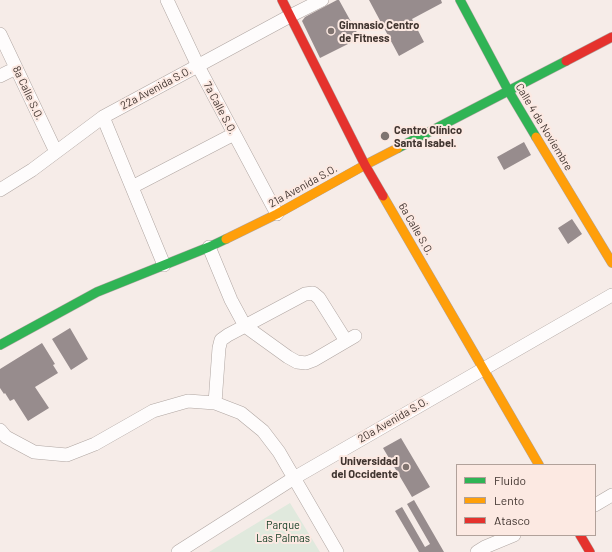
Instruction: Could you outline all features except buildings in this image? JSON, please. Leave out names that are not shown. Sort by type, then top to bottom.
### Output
[{"type":"street","name":"7a Calle S.O.","points":[[167,0],[198,66],[277,214]]},
{"type":"street","name":"6a Calle S.O.","points":[[282,0],[366,165],[538,464]]},
{"type":"street","name":"22a Avenida S.O.","points":[[0,190],[32,170],[103,117],[322,0]]},
{"type":"street","name":"Calle 4 de Noviembre","points":[[460,0],[508,90],[612,263]]},
{"type":"street","name":"8a Calle S.O.","points":[[0,34],[56,152]]},
{"type":"street","name":"21a Avenida S.O.","points":[[0,345],[97,292],[209,247],[277,214],[366,165],[612,37]]},
{"type":"street","points":[[0,76],[16,68]]},
{"type":"street","points":[[103,117],[164,265]]},
{"type":"street","points":[[132,187],[234,134]]},
{"type":"street","points":[[209,247],[231,300],[245,326],[288,357],[297,362],[306,363],[314,360],[350,338],[319,298],[313,293],[305,294],[245,326],[228,335],[221,340],[215,402]]},
{"type":"street","name":"20a Avenida S.O.","points":[[178,552],[294,478],[612,294]]},
{"type":"street","points":[[0,430],[6,437],[34,452],[67,455],[95,444],[153,411],[188,401],[215,402],[241,413],[263,431],[294,478],[337,552]]},
{"type":"street","points":[[596,504],[612,495]]},
{"type":"street","points":[[476,552],[512,536]]},
{"type":"street","points":[[581,536],[590,552]]},
{"type":"green space","name":"Parque Las Palmas","points":[[290,503],[320,552],[209,552]]},
{"type":"traffic: fast","points":[[460,0],[508,90],[536,137]]},
{"type":"traffic: fast","points":[[398,148],[566,61]]},
{"type":"traffic: fast","points":[[0,345],[97,292],[226,239]]},
{"type":"traffic: slow","points":[[536,137],[612,263]]},
{"type":"traffic: slow","points":[[226,239],[277,214],[398,148]]},
{"type":"traffic: slow","points":[[383,196],[538,464]]},
{"type":"traffic: jam","points":[[282,0],[365,165],[383,196]]},
{"type":"traffic: jam","points":[[566,61],[612,37]]},
{"type":"traffic: jam","points":[[581,536],[590,552]]},
{"type":"place","name":"Gimnasio Centro de Fitness","points":[[331,31]]},
{"type":"place","name":"Centro Clínico Santa Isabel.","points":[[385,136]]},
{"type":"place","name":"Universidad del Occidente","points":[[406,467]]}]
